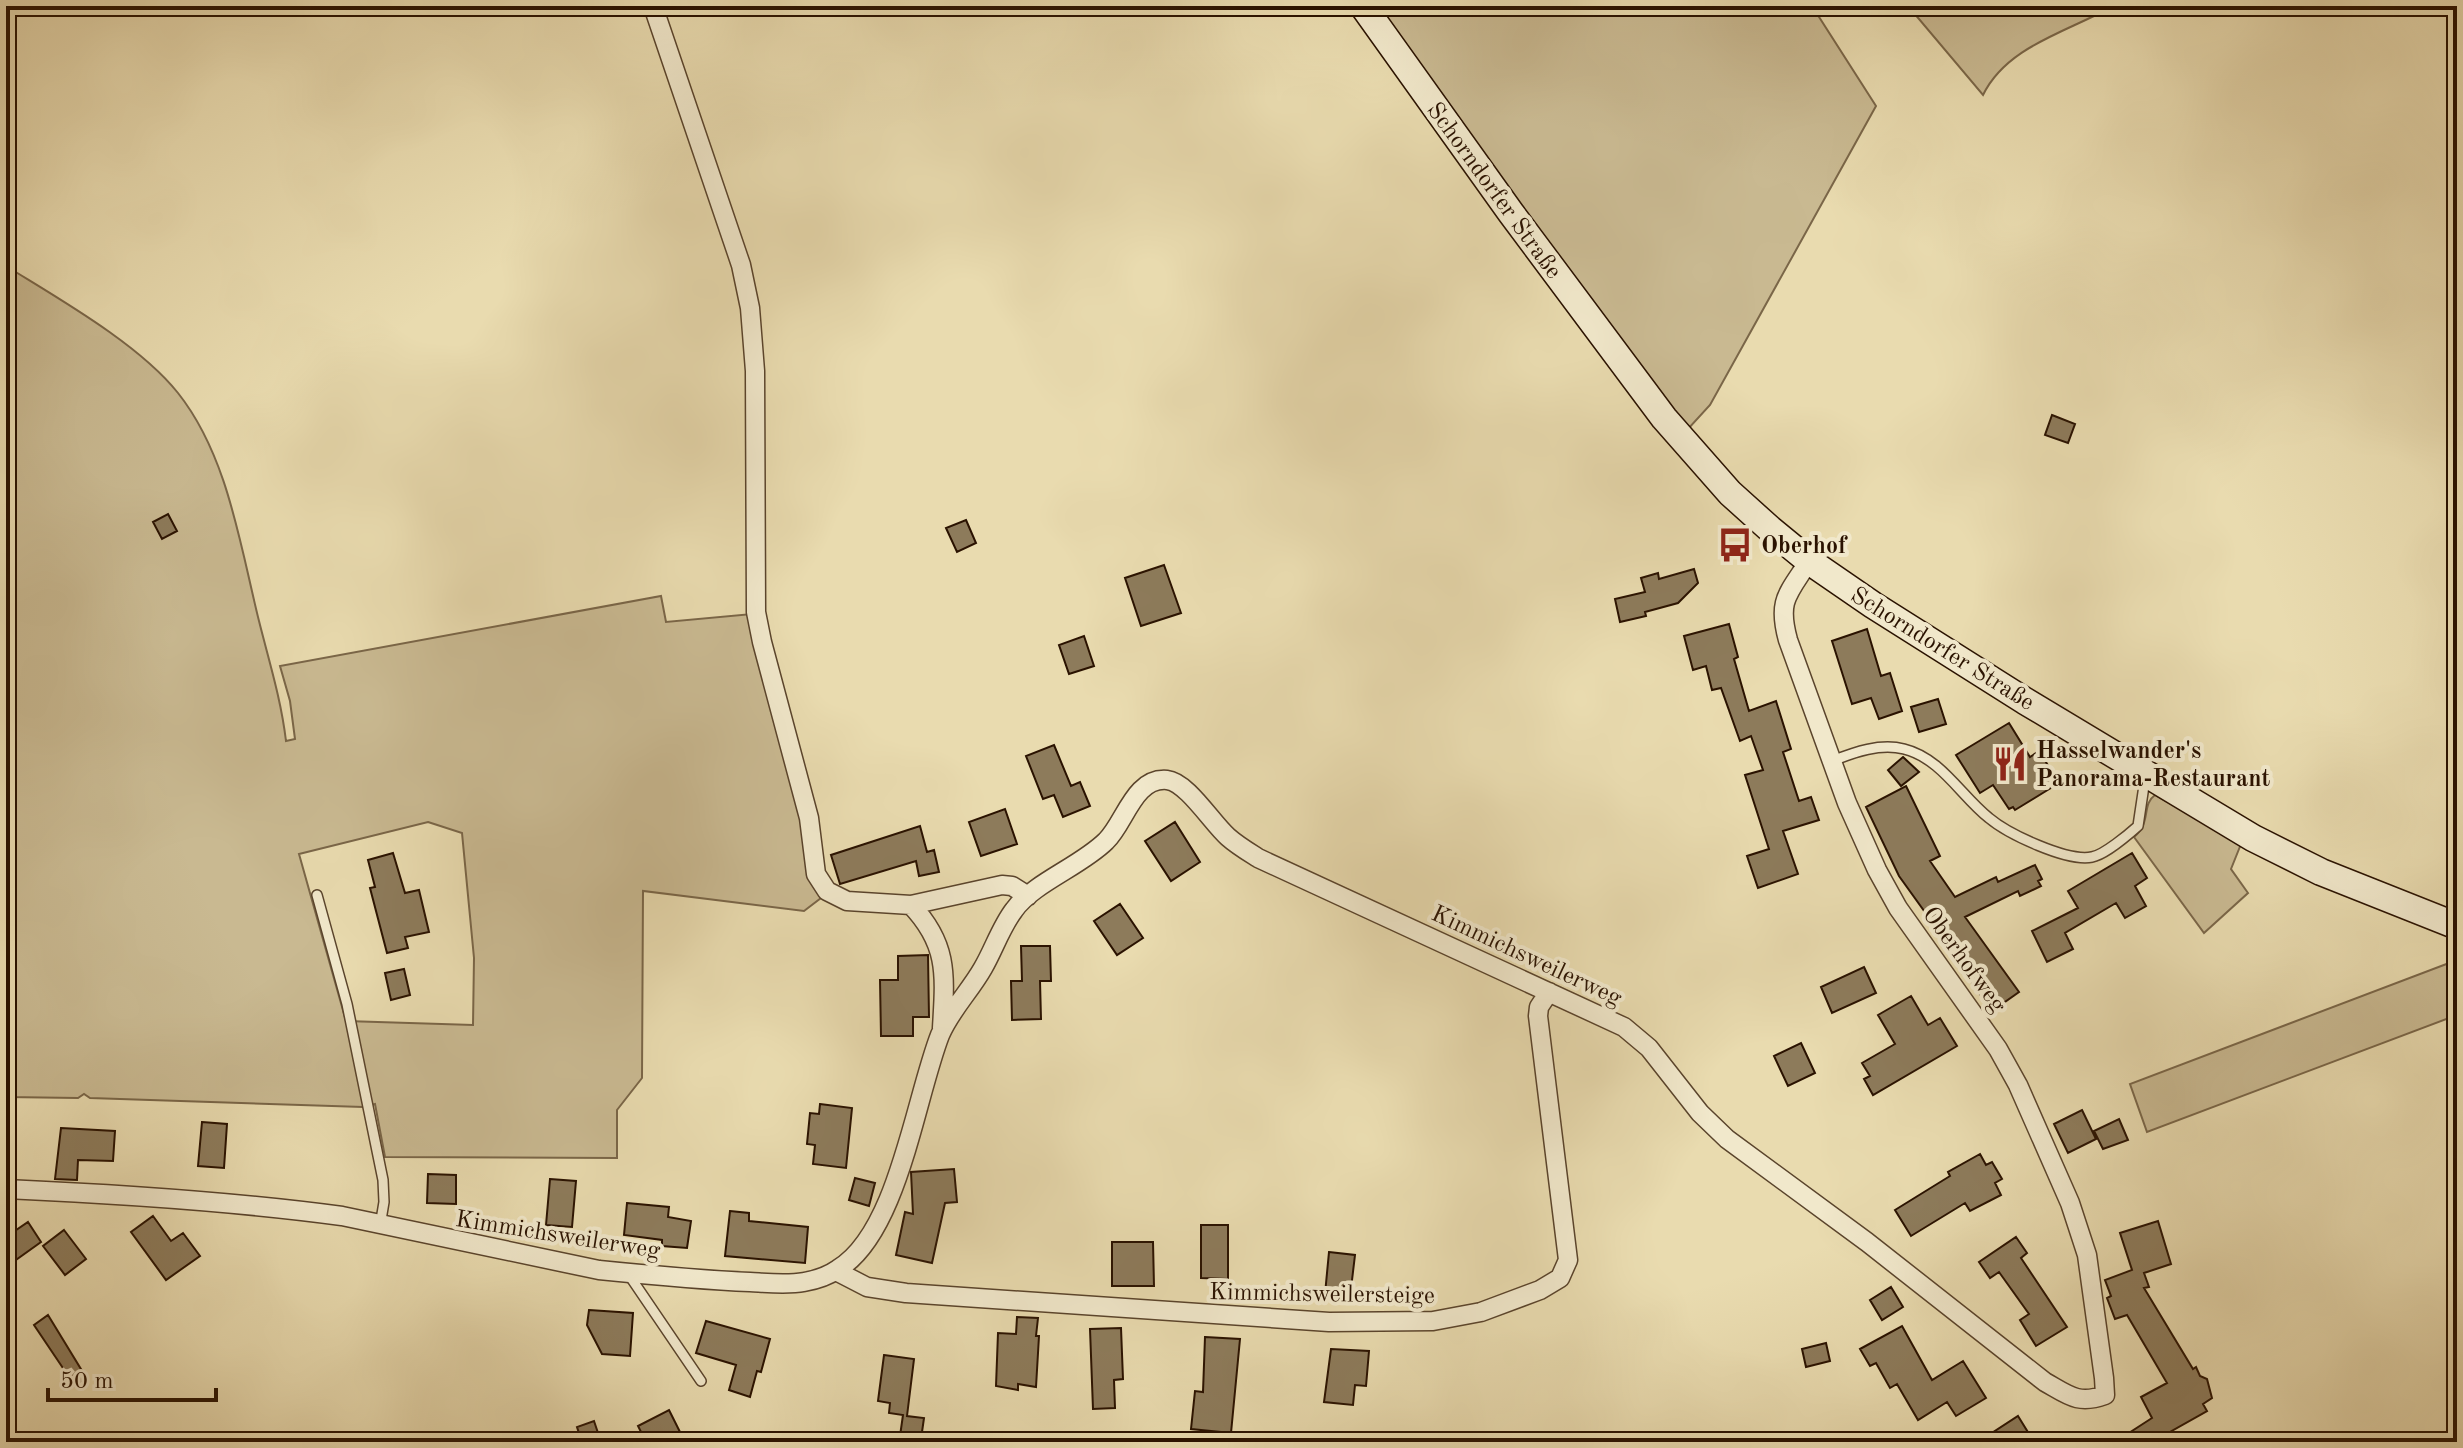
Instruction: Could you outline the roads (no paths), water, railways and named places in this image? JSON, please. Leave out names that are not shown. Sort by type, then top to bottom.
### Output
[{"type":"main road","name":"Schorndorfer Straße","points":[[1363,6],[1511,213],[1679,437],[1744,507],[1809,561],[2025,701],[2282,854],[2457,926]]},
{"type":"street","points":[[653,6],[746,286],[754,350],[756,612],[801,786],[811,830],[816,874],[827,891],[847,901],[911,905],[1007,884],[1028,896]]},
{"type":"street","name":"Oberhofweg","points":[[1809,561],[1786,597],[1782,612],[1788,640],[1855,824],[1885,885],[1933,959],[1998,1049],[2023,1095],[2070,1203],[2087,1255],[2105,1395]]},
{"type":"street","name":"Kimmichsweilerweg","points":[[942,1031],[983,969],[1015,909],[1028,896],[1106,842],[1142,789],[1159,781],[1172,781],[1184,788],[1229,839],[1258,858],[1601,1014],[1633,1033],[1658,1057],[1700,1113],[1727,1139],[1867,1242],[2045,1382],[2081,1400],[2105,1395]]},
{"type":"street","name":"Kimmichsweilerweg","points":[[6,1189],[105,1193],[342,1216],[599,1270],[790,1284],[813,1281],[836,1271],[857,1255],[877,1226],[907,1145],[942,1031],[943,958],[929,925],[911,905]]},
{"type":"street","name":"Kimmichsweilersteige","points":[[836,1271],[867,1287],[906,1293],[1329,1322],[1444,1320],[1509,1303],[1555,1282],[1564,1272],[1568,1260],[1538,1016],[1539,1007],[1549,992]]},
{"type":"lane","points":[[1832,761],[1880,747],[1905,749],[1934,764],[2000,826],[2054,851],[2088,858],[2097,856],[2138,826],[2146,774]]},
{"type":"lane","points":[[317,895],[341,980],[380,1165],[384,1191],[380,1226]]},
{"type":"lane","points":[[628,1273],[701,1381]]},
{"type":"place","name":"Oberhof","points":[[1735,545]]},
{"type":"place","name":"Hasselwander's Panorama-Restaurant","points":[[2010,764]]}]
